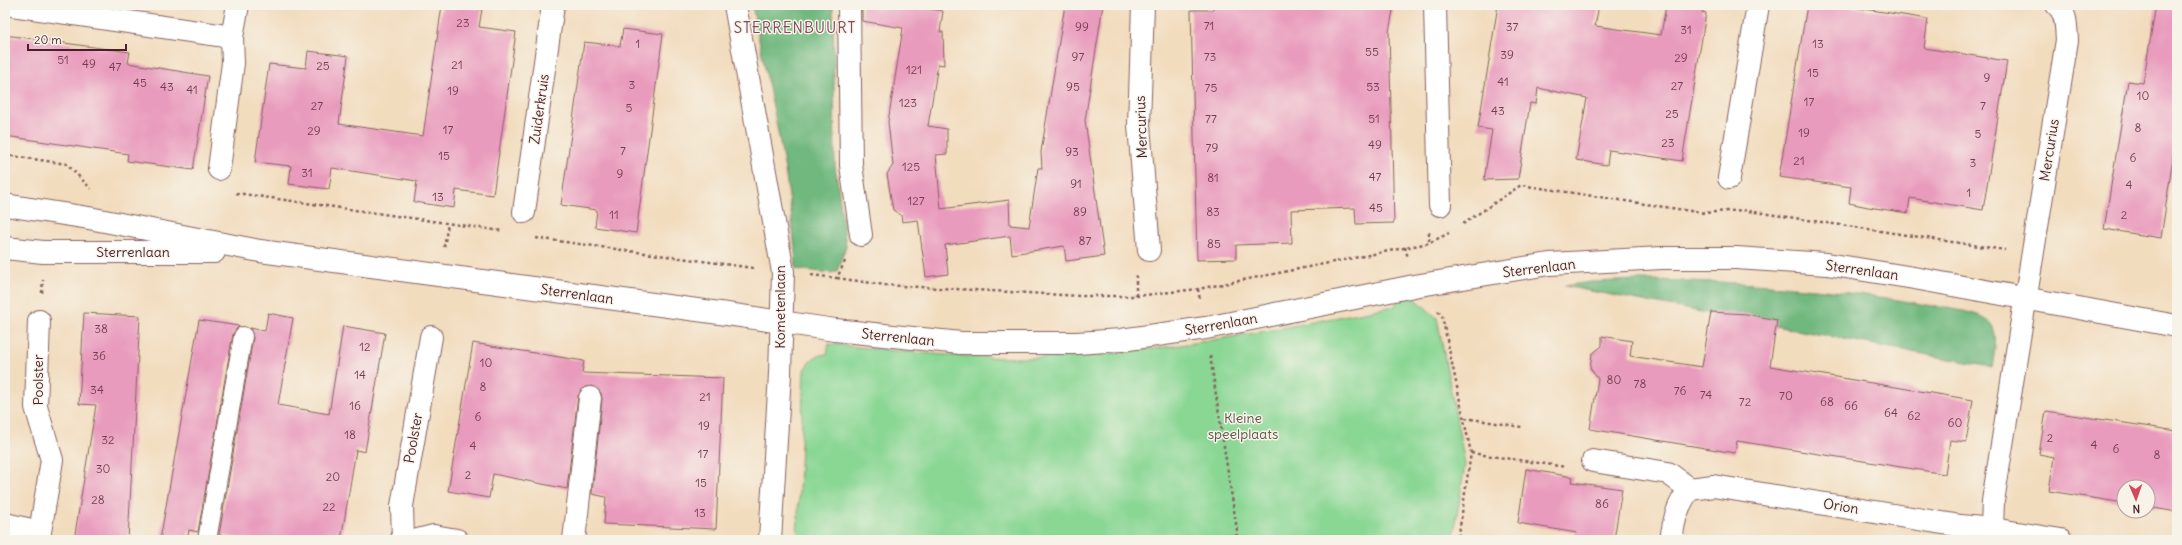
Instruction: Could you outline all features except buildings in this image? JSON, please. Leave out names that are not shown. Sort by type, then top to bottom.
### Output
[{"type":"street","points":[[12,5],[232,37]]},
{"type":"street","points":[[219,169],[234,63],[232,37],[238,5]]},
{"type":"street","name":"Zuiderkruis","points":[[524,212],[553,5]]},
{"type":"street","name":"Kometenlaan","points":[[735,5],[762,145],[783,272],[770,540]]},
{"type":"street","points":[[849,5],[852,165],[861,235]]},
{"type":"street","name":"Mercurius","points":[[1143,5],[1139,125],[1149,250]]},
{"type":"street","points":[[1434,5],[1440,205]]},
{"type":"street","points":[[1729,178],[1758,5]]},
{"type":"street","name":"Mercurius","points":[[2026,298],[2067,40],[2063,6]]},
{"type":"street","name":"Sterrenlaan","points":[[5,204],[82,216],[260,251],[835,330],[961,343],[1121,340],[1206,328],[1414,286],[1549,264],[1662,258],[1736,258],[1827,264],[2026,298],[2177,326]]},
{"type":"street","name":"Sterrenlaan","points":[[5,248],[42,252],[88,253],[260,251]]},
{"type":"street","points":[[1992,534],[1993,501],[2026,298]]},
{"type":"street","name":"Poolster","points":[[5,524],[39,536],[52,460],[36,407],[39,321]]},
{"type":"street","name":"Poolster","points":[[403,540],[402,506],[431,337]]},
{"type":"street","points":[[574,540],[590,398]]},
{"type":"street","points":[[1593,461],[1668,473],[1690,489],[1681,500],[1675,516],[1671,540]]},
{"type":"street","name":"Orion","points":[[1690,489],[1714,486],[1961,526],[1992,534],[2062,540]]},
{"type":"street","points":[[418,540],[434,536],[457,540]]},
{"type":"lane","points":[[207,540],[243,336]]},
{"type":"path","points":[[5,155],[67,164],[94,192]]},
{"type":"path","points":[[219,169],[230,192],[508,231]]},
{"type":"path","points":[[1461,225],[1521,185],[1704,213],[1742,210],[2033,254]]},
{"type":"path","points":[[530,235],[542,240],[885,285],[1081,296],[1136,296],[1198,289],[1429,243],[1455,229]]},
{"type":"path","points":[[837,278],[852,245],[861,235]]},
{"type":"path","points":[[1405,247],[1414,286],[1442,316],[1465,418],[1471,453],[1458,540]]},
{"type":"path","points":[[1198,289],[1206,328],[1237,530],[1236,540]]},
{"type":"path","points":[[1465,418],[1522,427]]},
{"type":"path","points":[[1471,453],[1576,468],[1593,461]]},
{"type":"green space","points":[[752,5],[833,5],[835,166],[846,246],[837,271],[831,273],[796,269],[794,236],[785,169]]},
{"type":"green space","points":[[1641,280],[1711,282],[1816,289],[1886,298],[1964,311],[1986,319],[1994,329],[1995,348],[1992,367],[1564,286],[1591,282]]},
{"type":"green space","name":"Kleine speelplaats","points":[[1411,295],[1437,318],[1465,464],[1453,540],[797,540],[804,370],[808,363],[813,359],[827,354],[829,344],[917,353],[976,357],[1035,358],[1106,354],[1189,344],[1313,322],[1395,306],[1400,296]]},
{"type":"district","name":"STERRENBUURT","points":[[795,28]]}]
